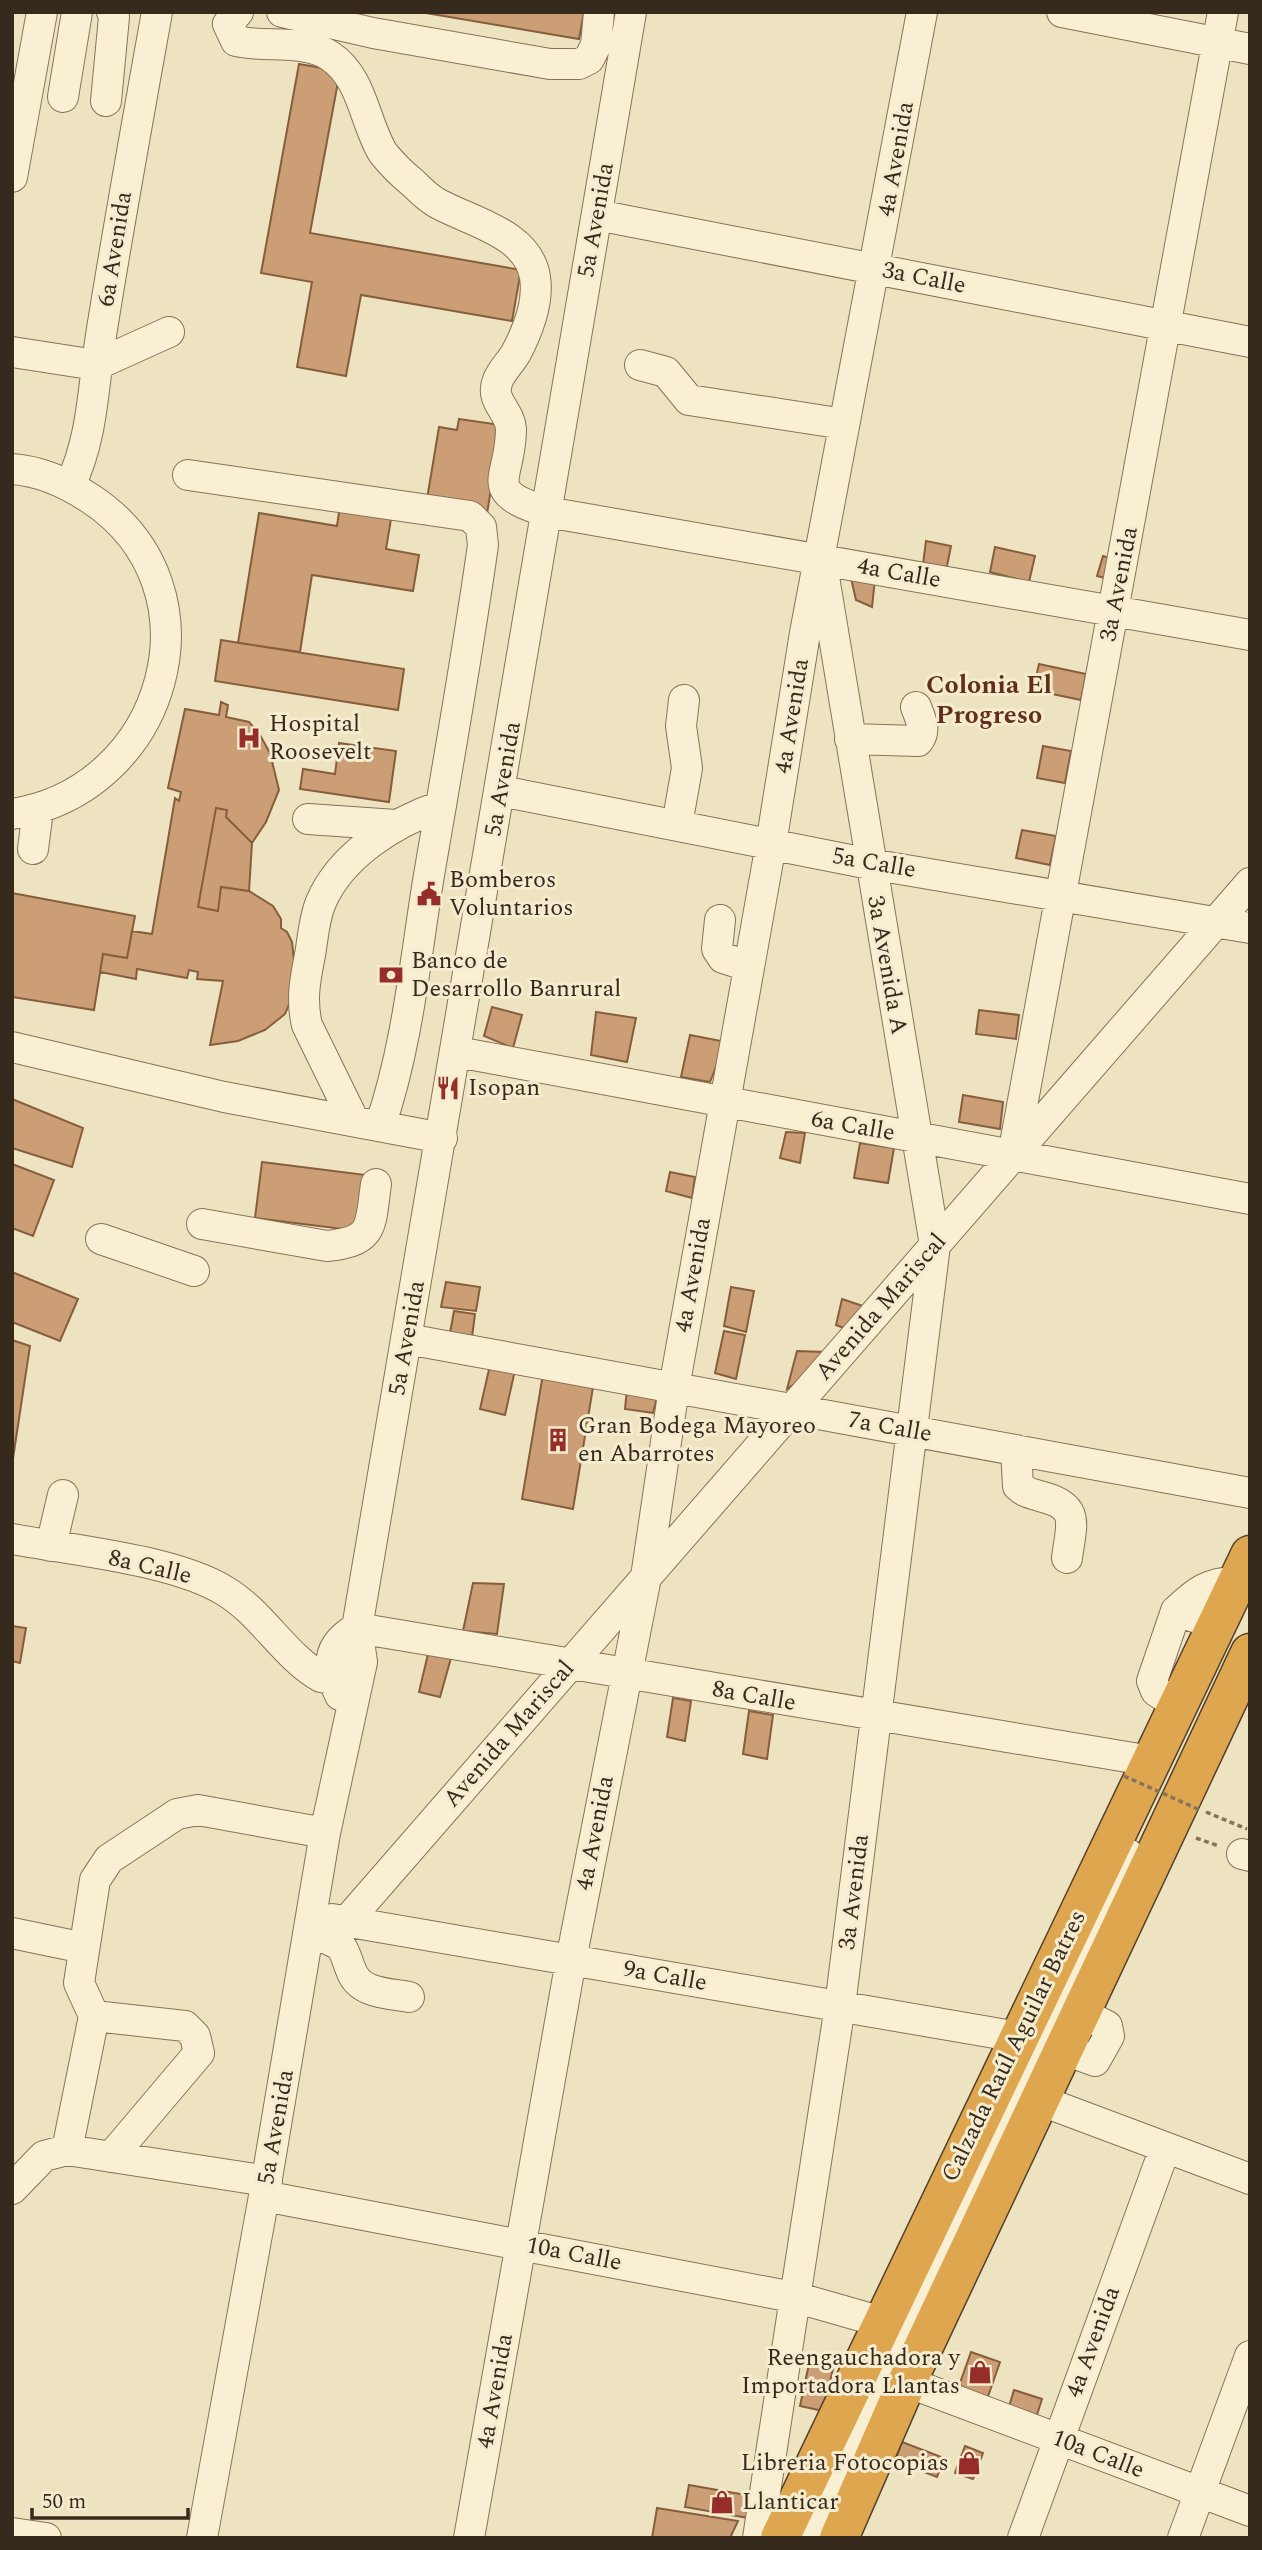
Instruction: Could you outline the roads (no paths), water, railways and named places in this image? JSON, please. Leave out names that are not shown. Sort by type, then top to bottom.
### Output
[{"type":"highway","name":"Calzada Raúl Aguilar Batres","points":[[780,2538],[1018,2037],[1138,1769],[1178,1705],[1216,1624],[1245,1578]]},
{"type":"highway","name":"Calzada Raúl Aguilar Batres","points":[[839,2538],[907,2382],[1062,2049],[1167,1829],[1241,1693],[1250,1653]]},
{"type":"street","points":[[12,177],[42,12]]},
{"type":"street","points":[[63,97],[78,12]]},
{"type":"street","points":[[106,101],[114,17],[112,12]]},
{"type":"street","name":"6a Avenida","points":[[70,485],[90,427],[96,365],[157,12]]},
{"type":"street","name":"4a Calle","points":[[238,12],[228,24],[236,41],[258,46],[305,47],[329,56],[346,73],[363,103],[383,152],[409,181],[435,202],[504,235],[526,253],[535,277],[534,302],[527,328],[498,380],[495,396],[511,426],[502,476],[504,489],[512,498],[547,512],[1250,635]]},
{"type":"street","points":[[282,12],[373,33],[550,64],[579,64],[589,59],[596,45],[599,12]]},
{"type":"street","name":"5a Avenida","points":[[332,1679],[329,1662],[347,1636],[407,1339],[631,12]]},
{"type":"street","name":"4a Avenida","points":[[469,2538],[572,1960],[625,1674],[646,1577],[674,1388],[771,844],[805,634],[876,269],[922,12]]},
{"type":"street","points":[[1062,12],[1250,49]]},
{"type":"street","name":"3a Avenida","points":[[1013,1155],[1223,12]]},
{"type":"street","name":"3a Calle","points":[[597,215],[1250,342]]},
{"type":"street","points":[[12,352],[96,365],[169,332]]},
{"type":"street","points":[[640,365],[666,372],[690,400],[844,424]]},
{"type":"street","points":[[12,469],[29,470],[70,485],[106,509],[134,540],[154,577],[164,617],[165,659],[156,699],[137,737],[110,769],[76,794],[25,812],[33,849]]},
{"type":"street","points":[[188,475],[470,516],[481,527],[483,545],[413,977],[388,1102],[366,1123]]},
{"type":"street","name":"3a Avenida A","points":[[821,560],[935,1245]]},
{"type":"street","points":[[677,825],[687,768],[681,726],[684,700]]},
{"type":"street","points":[[850,739],[918,741],[923,733],[916,707]]},
{"type":"street","name":"5a Calle","points":[[501,791],[870,864],[1250,928]]},
{"type":"street","points":[[366,1123],[307,1025],[303,991],[320,904],[334,877],[396,825],[441,806]]},
{"type":"street","points":[[308,819],[396,825]]},
{"type":"street","name":"Avenida Mariscal","points":[[346,1921],[1250,883]]},
{"type":"street","points":[[720,919],[717,949],[723,958],[748,966]]},
{"type":"street","points":[[12,1047],[224,1097],[442,1138]]},
{"type":"street","name":"6a Calle","points":[[457,1052],[1250,1199]]},
{"type":"street","points":[[202,1224],[327,1246],[347,1244],[366,1235],[376,1184]]},
{"type":"street","points":[[101,1239],[194,1271]]},
{"type":"street","name":"3a Avenida","points":[[758,2538],[840,2006],[935,1245]]},
{"type":"street","name":"7a Calle","points":[[407,1339],[1250,1493]]},
{"type":"street","points":[[1016,1450],[1018,1486],[1023,1491],[1062,1502],[1069,1509],[1071,1520],[1066,1558]]},
{"type":"street","points":[[51,1546],[63,1495]]},
{"type":"street","name":"8a Calle","points":[[12,1539],[174,1570],[203,1580],[227,1591],[316,1674],[332,1679]]},
{"type":"street","points":[[1178,1705],[1156,1690],[1152,1681],[1176,1611],[1199,1589],[1245,1578]]},
{"type":"street","points":[[810,2538],[1164,1775],[1245,1578]]},
{"type":"street","points":[[1176,1611],[1216,1624]]},
{"type":"street","name":"8a Calle","points":[[272,1631],[307,1646],[347,1636],[569,1665],[875,1716],[1138,1769]]},
{"type":"street","name":"5a Avenida","points":[[203,2538],[266,2189],[325,1832],[362,1662],[347,1636]]},
{"type":"street","points":[[350,1716],[332,1679],[362,1662]]},
{"type":"street","points":[[12,2189],[44,2156],[67,2150],[94,2016],[79,1983],[95,1880],[110,1859],[177,1814],[198,1811],[325,1832]]},
{"type":"street","name":"9a Calle","points":[[311,1924],[346,1921],[1018,2037]]},
{"type":"street","points":[[311,1924],[340,1945],[354,1979],[362,1986],[376,1992],[409,1997]]},
{"type":"street","points":[[12,1933],[85,1948]]},
{"type":"street","points":[[94,2016],[186,2026],[195,2036],[199,2053],[111,2157]]},
{"type":"street","points":[[1039,2099],[1250,2179]]},
{"type":"street","name":"4a Avenida","points":[[1023,2538],[1057,2438],[1165,2148]]},
{"type":"street","name":"10a Calle","points":[[67,2150],[797,2298],[882,2322]]},
{"type":"street","points":[[1183,2538],[1250,2356]]},
{"type":"street","name":"10a Calle","points":[[907,2382],[1250,2511]]},
{"type":"street","points":[[12,2533],[46,2538]]},
{"type":"place","name":"Hospital Roosevelt","points":[[249,738]]},
{"type":"place","name":"Bomberos Voluntarios","points":[[429,894]]},
{"type":"place","name":"Banco de Desarrollo Banrural","points":[[391,975]]},
{"type":"place","name":"Isopan","points":[[448,1088]]},
{"type":"place","name":"Gran Bodega Mayoreo en Abarrotes","points":[[558,1440]]},
{"type":"place","name":"Reengauchadora y Importadora Llantas","points":[[980,2372]]},
{"type":"place","name":"Libreria Fotocopias","points":[[969,2463]]},
{"type":"place","name":"Llanticar","points":[[722,2502]]},
{"type":"district","name":"Colonia El Progreso","points":[[989,700]]}]
